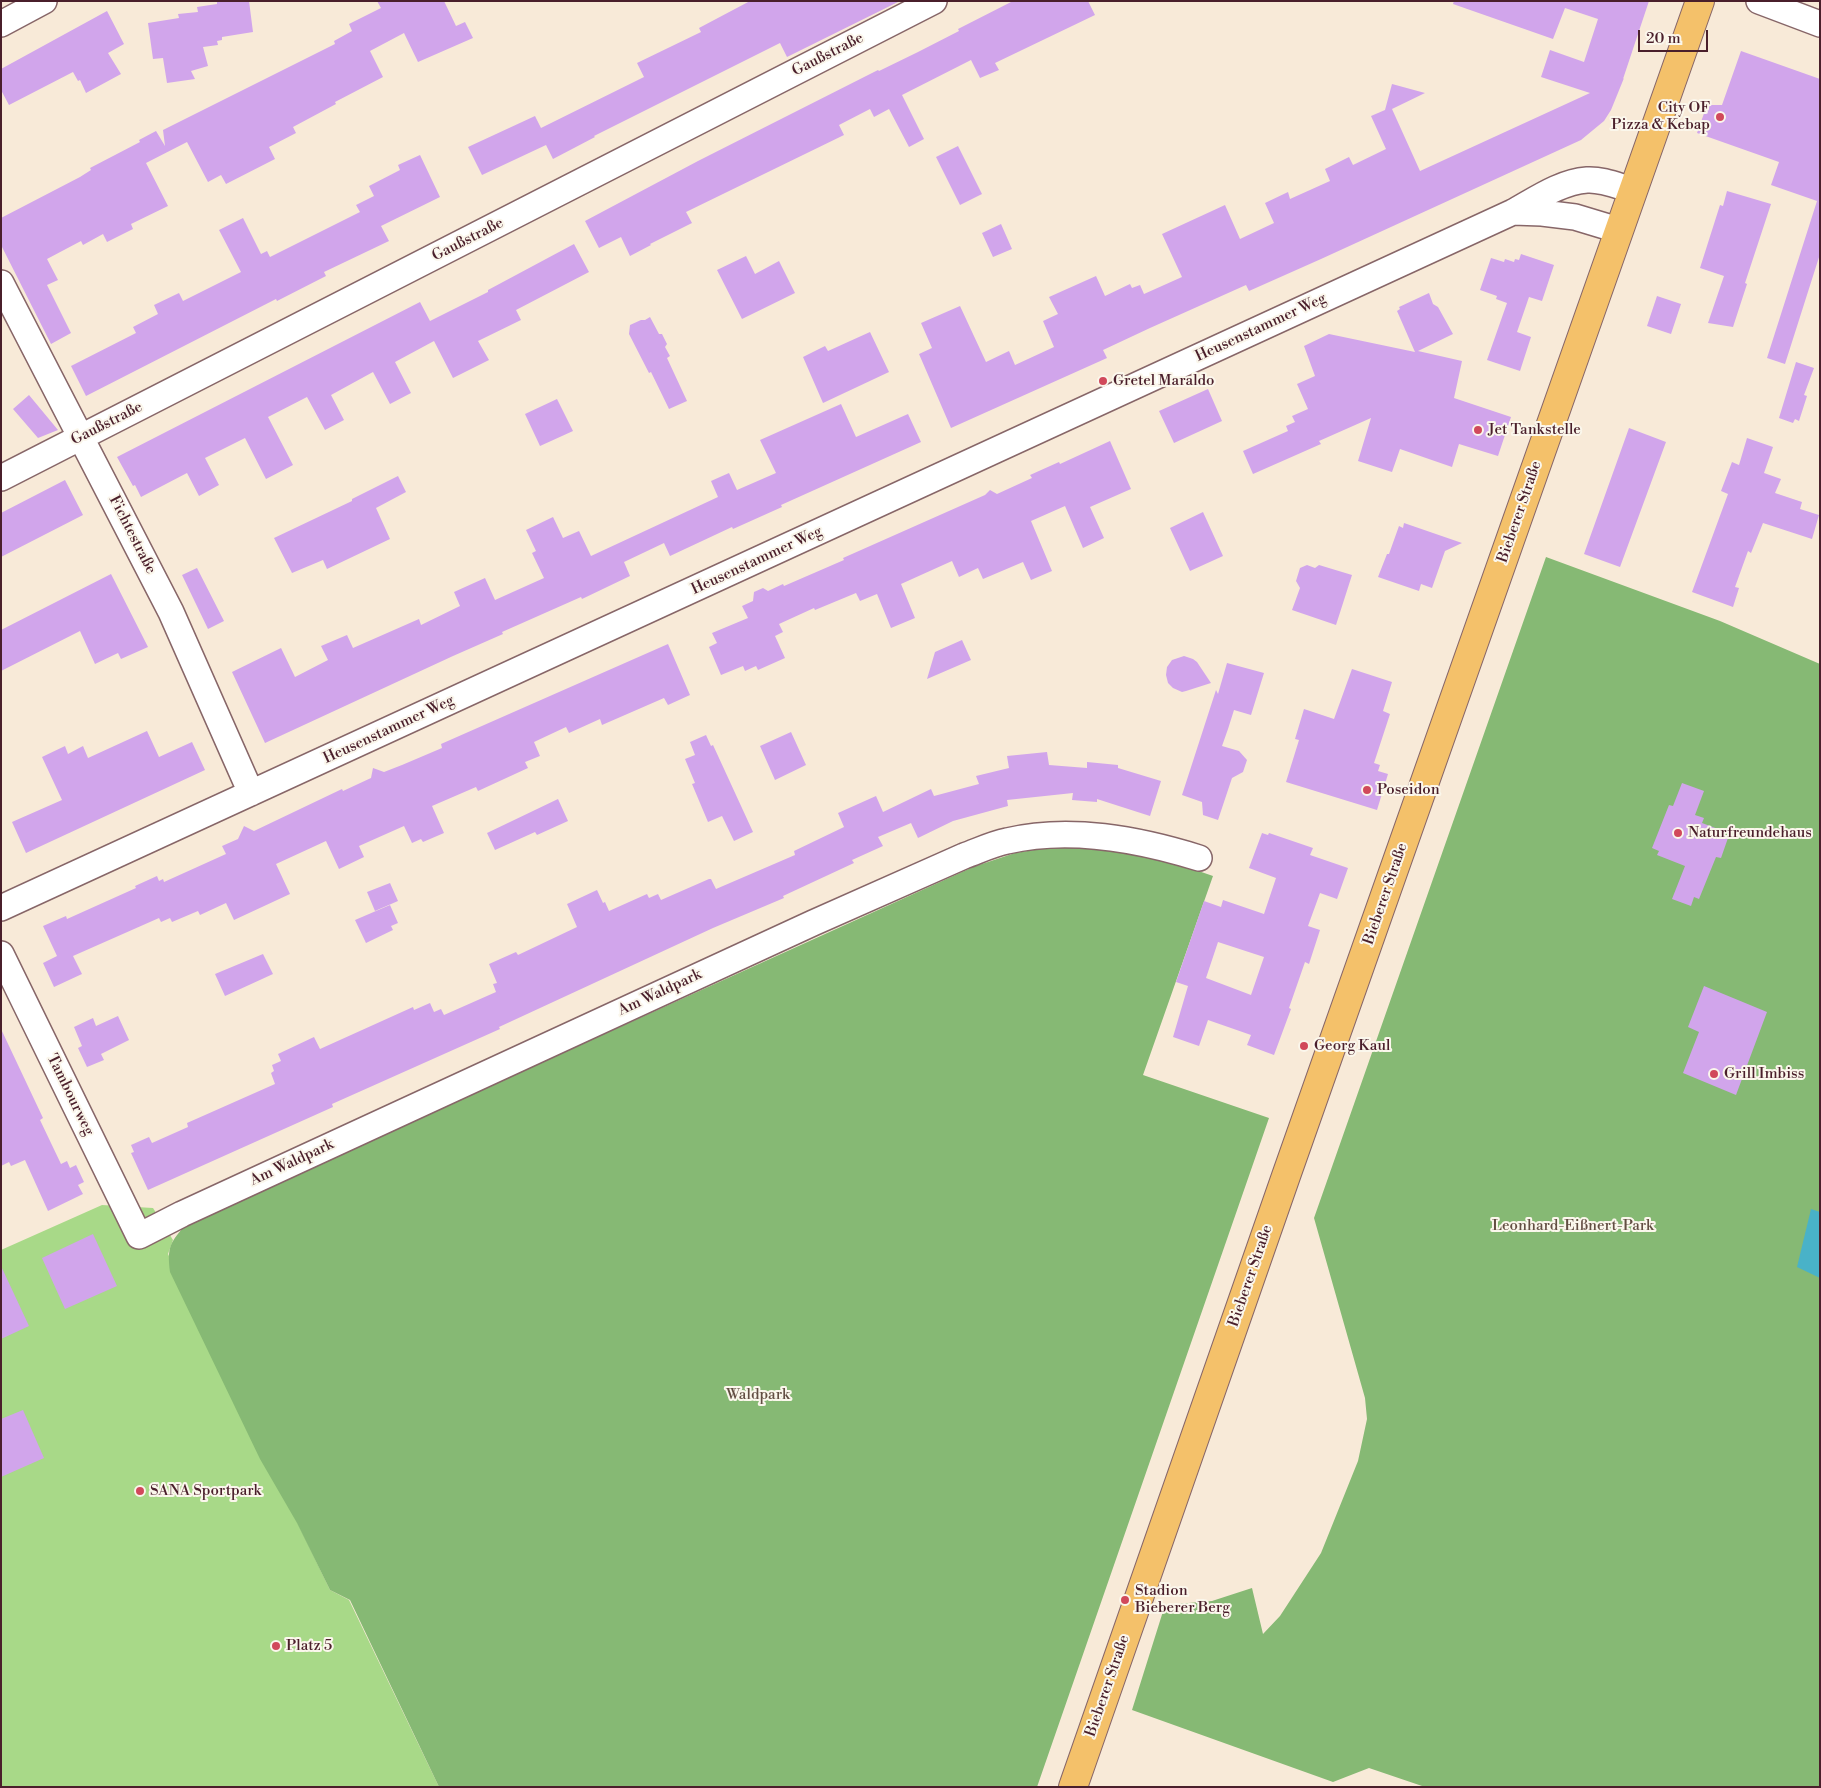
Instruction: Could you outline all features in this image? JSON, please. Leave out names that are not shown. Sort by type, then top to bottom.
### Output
[{"type":"main road","name":"Bieberer Straße","points":[[1073,1787],[1632,190],[1700,1]]},
{"type":"street","points":[[1,24],[44,1]]},
{"type":"street","name":"Gaußstraße","points":[[1,478],[934,1]]},
{"type":"street","points":[[1759,1],[1820,24]]},
{"type":"street","name":"Heusenstammer Weg","points":[[1,908],[1512,212],[1547,193],[1569,184],[1587,180],[1601,181],[1632,190]]},
{"type":"street","name":"Heusenstammer Weg","points":[[1512,212],[1569,216],[1618,230]]},
{"type":"street","name":"Fichtestraße","points":[[1,283],[171,612],[251,793]]},
{"type":"street","name":"Am Waldpark","points":[[139,1236],[191,1209],[804,927],[986,848],[1006,841],[1028,837],[1070,835],[1128,840],[1174,850],[1199,858]]},
{"type":"street","name":"Tambourweg","points":[[1,954],[139,1236]]},
{"type":"green space","name":"Leonhard-Eißnert-Park","points":[[1546,557],[1720,621],[1820,664],[1820,1787],[1425,1787],[1369,1768],[1333,1782],[1132,1710],[1165,1605],[1212,1601],[1252,1588],[1263,1634],[1280,1616],[1321,1553],[1358,1461],[1367,1419],[1365,1398],[1314,1218]]},
{"type":"green space","name":"Waldpark","points":[[1065,845],[1146,853],[1213,876],[1143,1075],[1269,1118],[1037,1787],[439,1787],[350,1600],[330,1590],[297,1523],[260,1459],[170,1272],[169,1256],[173,1240],[187,1223],[973,867],[1015,853]]},
{"type":"green space","name":"SANA Sportpark","points":[[102,1205],[153,1208],[173,1240],[168,1254],[330,1590],[349,1600],[439,1787],[1,1787],[1,1250]]},
{"type":"water","points":[[1811,1209],[1820,1212],[1820,1278],[1797,1267]]},
{"type":"building","points":[[217,1],[249,1],[253,32],[222,37],[222,40],[217,41],[218,45],[203,47],[208,66],[191,71],[195,79],[167,83],[163,58],[153,59],[148,23],[179,18],[178,14],[198,12],[197,7],[217,4]]},
{"type":"building","points":[[377,1],[444,1],[456,26],[465,22],[473,38],[418,62],[404,33],[370,51],[383,77],[293,127],[296,133],[269,147],[275,159],[226,184],[221,175],[208,182],[187,142],[146,163],[168,206],[131,224],[133,229],[107,242],[103,234],[83,245],[81,241],[47,259],[58,280],[47,285],[71,333],[51,344],[1,245],[1,218],[80,177],[91,170],[90,168],[140,142],[139,140],[156,131],[165,146],[163,130],[335,44],[334,41],[352,31],[349,24],[381,8]]},
{"type":"building","points":[[750,1],[900,1],[787,57],[780,43],[594,136],[553,159],[546,145],[482,175],[468,147],[535,116],[541,128],[644,77],[637,63],[701,32],[699,28]]},
{"type":"building","points":[[1013,1],[1088,1],[1095,15],[995,63],[999,70],[980,78],[971,60],[902,95],[924,139],[909,147],[889,109],[874,117],[870,109],[839,125],[844,135],[686,212],[692,223],[630,256],[621,237],[599,248],[585,221],[698,161],[959,31],[958,29]]},
{"type":"building","points":[[1454,1],[1649,1],[1624,78],[1611,110],[1604,121],[1581,140],[1249,291],[1246,285],[1150,328],[1103,350],[1107,358],[951,428],[919,354],[932,348],[921,323],[960,306],[986,362],[1009,351],[1015,365],[1054,347],[1043,321],[1058,314],[1049,297],[1096,276],[1105,296],[1130,284],[1132,288],[1140,285],[1144,294],[1182,277],[1162,234],[1225,205],[1240,239],[1274,223],[1265,203],[1288,192],[1290,199],[1330,181],[1325,169],[1349,157],[1353,165],[1386,149],[1371,116],[1385,110],[1392,84],[1425,93],[1392,109],[1420,171],[1590,93],[1541,77],[1550,50],[1584,62],[1598,19],[1565,8],[1553,39],[1453,4]]},
{"type":"building","points":[[107,11],[124,44],[108,53],[121,74],[86,93],[80,80],[78,81],[73,72],[9,105],[1,90],[1,69]]},
{"type":"building","points":[[1741,51],[1820,79],[1820,254],[1785,364],[1767,358],[1817,201],[1771,185],[1779,162],[1697,133],[1707,105],[1722,105]]},
{"type":"building","points":[[958,146],[982,194],[960,205],[936,157]]},
{"type":"building","points":[[420,155],[440,197],[381,226],[389,241],[324,272],[326,276],[277,301],[276,299],[86,396],[71,366],[136,333],[133,327],[158,314],[154,305],[179,293],[183,301],[241,272],[219,230],[243,218],[261,254],[267,251],[270,257],[360,212],[356,205],[374,196],[369,186],[400,170],[398,165]]},
{"type":"building","points":[[1727,191],[1771,204],[1745,283],[1747,284],[1733,327],[1708,323],[1724,276],[1700,268],[1720,205],[1723,206]]},
{"type":"building","points":[[1001,224],[1012,249],[993,257],[982,233]]},
{"type":"building","points":[[574,244],[589,272],[516,310],[521,320],[478,341],[489,360],[453,378],[434,341],[395,362],[411,393],[390,404],[373,372],[331,395],[344,420],[325,430],[307,397],[268,417],[293,465],[266,479],[245,438],[205,458],[219,485],[199,496],[187,473],[141,497],[117,457],[420,302],[430,321],[488,292],[488,290]]},
{"type":"building","points":[[1521,254],[1554,265],[1542,301],[1529,297],[1517,332],[1531,337],[1520,371],[1487,360],[1507,303],[1496,299],[1497,296],[1480,290],[1491,258],[1504,262],[1505,259],[1514,262],[1515,259],[1519,260]]},
{"type":"building","points":[[746,256],[755,274],[779,261],[795,293],[742,319],[717,270]]},
{"type":"building","points":[[1429,293],[1433,304],[1438,307],[1453,334],[1418,351],[1462,361],[1454,398],[1511,417],[1498,456],[1459,444],[1452,467],[1400,449],[1392,472],[1358,461],[1371,418],[1319,441],[1321,444],[1253,474],[1243,451],[1288,431],[1286,426],[1295,422],[1292,416],[1308,409],[1297,384],[1315,376],[1304,346],[1329,334],[1415,352],[1397,311],[1400,309],[1399,307]]},
{"type":"building","points":[[1657,296],[1681,304],[1671,334],[1647,326]]},
{"type":"building","points":[[650,317],[667,344],[665,347],[670,356],[667,358],[687,401],[669,409],[651,372],[649,373],[629,334],[630,325]]},
{"type":"building","points":[[870,332],[889,372],[823,403],[803,357],[825,346],[828,351]]},
{"type":"building","points":[[1796,362],[1814,368],[1804,395],[1807,396],[1799,421],[1795,419],[1793,423],[1779,418]]},
{"type":"building","points":[[1208,389],[1222,421],[1174,443],[1159,411]]},
{"type":"building","points":[[29,395],[58,430],[38,438],[13,409]]},
{"type":"building","points":[[557,399],[573,431],[540,446],[525,414]]},
{"type":"building","points":[[841,404],[856,437],[908,414],[921,442],[781,505],[782,507],[733,529],[732,527],[670,556],[664,543],[624,562],[630,576],[582,599],[581,597],[502,632],[503,634],[265,743],[232,672],[281,648],[295,677],[328,660],[321,646],[347,635],[353,648],[419,619],[421,625],[460,606],[454,592],[485,578],[495,600],[544,578],[532,553],[536,551],[526,530],[553,517],[563,538],[579,531],[591,556],[718,497],[711,481],[729,473],[737,490],[776,473],[760,440]]},
{"type":"building","points":[[1629,428],[1666,442],[1620,567],[1584,554]]},
{"type":"building","points":[[1747,438],[1773,447],[1764,473],[1781,479],[1775,493],[1802,502],[1800,509],[1819,515],[1812,539],[1763,523],[1751,553],[1748,551],[1735,587],[1739,588],[1733,607],[1692,592],[1728,494],[1721,491],[1732,462],[1739,465]]},
{"type":"building","points":[[1110,441],[1131,489],[1090,507],[1104,538],[1083,548],[1065,506],[1031,521],[1052,571],[1031,580],[1023,562],[983,579],[978,568],[959,577],[952,561],[901,584],[915,618],[891,628],[877,594],[860,601],[856,593],[815,610],[814,608],[779,624],[783,632],[775,636],[785,658],[758,670],[756,666],[745,671],[743,666],[721,675],[709,647],[717,643],[712,633],[748,618],[742,606],[753,601],[754,592],[763,588],[768,591],[783,584],[784,586],[985,495],[990,490],[997,494],[1032,478],[1030,475],[1059,462],[1060,464]]},
{"type":"building","points":[[398,476],[406,492],[376,508],[390,539],[327,569],[323,560],[292,573],[274,538],[352,501],[352,499]]},
{"type":"building","points":[[65,480],[83,515],[1,557],[1,513]]},
{"type":"building","points":[[1203,512],[1223,556],[1190,571],[1170,528]]},
{"type":"building","points":[[1404,523],[1462,543],[1445,551],[1432,588],[1421,584],[1419,591],[1378,577],[1399,526],[1403,528]]},
{"type":"building","points":[[1307,565],[1315,568],[1319,565],[1352,575],[1336,625],[1292,610],[1300,588],[1296,581],[1300,568]]},
{"type":"building","points":[[197,568],[224,621],[208,629],[182,575]]},
{"type":"building","points":[[111,574],[148,647],[121,659],[118,653],[95,664],[80,631],[1,671],[1,630]]},
{"type":"building","points":[[962,640],[971,660],[927,679],[935,652]]},
{"type":"building","points":[[668,644],[690,695],[668,705],[664,698],[602,725],[600,719],[569,733],[566,727],[534,742],[540,756],[525,762],[528,768],[478,791],[476,787],[432,806],[444,833],[423,842],[421,839],[412,843],[404,826],[359,846],[364,857],[339,869],[326,841],[276,864],[290,894],[234,920],[226,903],[200,915],[198,911],[172,922],[170,918],[161,922],[159,918],[73,956],[82,974],[54,987],[43,963],[57,956],[43,926],[66,916],[67,919],[136,888],[135,886],[157,876],[159,881],[163,879],[164,882],[226,854],[222,846],[238,839],[244,826],[254,831],[342,789],[343,791],[371,778],[373,768],[384,772],[402,765],[442,748],[441,744]]},
{"type":"building","points":[[1184,656],[1197,662],[1211,683],[1182,692],[1173,688],[1168,683],[1167,667],[1172,660]]},
{"type":"building","points":[[1227,663],[1264,673],[1251,715],[1234,710],[1222,746],[1239,751],[1247,760],[1243,772],[1232,778],[1218,820],[1203,815],[1202,802],[1182,795],[1216,690],[1218,694]]},
{"type":"building","points":[[1352,669],[1392,682],[1383,711],[1390,714],[1374,763],[1380,765],[1378,771],[1388,774],[1377,810],[1286,782],[1299,740],[1295,739],[1304,709],[1334,719]]},
{"type":"building","points":[[147,731],[159,757],[192,742],[205,770],[26,853],[12,822],[62,800],[42,757],[65,746],[68,754],[83,746],[88,758]]},
{"type":"building","points":[[791,732],[806,765],[775,780],[760,746]]},
{"type":"building","points":[[706,735],[711,746],[713,745],[753,832],[734,841],[722,816],[708,822],[692,784],[695,783],[685,759],[695,755],[690,742]]},
{"type":"building","points":[[1047,752],[1049,765],[1087,768],[1087,762],[1118,765],[1118,768],[1161,781],[1150,816],[1097,799],[1097,802],[1072,800],[1073,793],[1007,800],[1008,806],[953,821],[918,838],[911,823],[878,837],[883,846],[852,860],[854,863],[783,896],[784,898],[713,928],[499,1027],[500,1029],[332,1104],[333,1107],[148,1190],[131,1153],[134,1152],[131,1145],[149,1137],[152,1143],[188,1127],[187,1123],[275,1084],[271,1073],[274,1071],[272,1065],[281,1061],[278,1054],[314,1037],[320,1049],[413,1007],[414,1010],[430,1003],[434,1012],[441,1009],[444,1015],[496,992],[493,984],[497,983],[489,964],[516,952],[518,955],[577,927],[567,904],[597,890],[609,911],[647,894],[649,898],[658,894],[661,900],[709,879],[711,879],[716,889],[795,855],[794,851],[844,827],[838,813],[876,796],[883,812],[931,789],[934,796],[979,784],[976,776],[1009,768],[1007,756]]},
{"type":"building","points":[[1682,783],[1704,791],[1695,815],[1704,818],[1702,823],[1726,832],[1724,836],[1728,838],[1721,858],[1716,857],[1699,899],[1694,897],[1691,906],[1672,899],[1685,866],[1657,855],[1659,851],[1652,848],[1669,805],[1673,806]]},
{"type":"building","points":[[558,799],[568,821],[537,835],[535,832],[495,850],[487,833]]},
{"type":"building","points":[[1262,833],[1268,835],[1269,833],[1313,848],[1310,855],[1348,868],[1337,899],[1320,893],[1308,926],[1320,930],[1309,964],[1305,962],[1289,1008],[1291,1009],[1274,1055],[1247,1045],[1251,1035],[1208,1020],[1199,1046],[1173,1037],[1188,986],[1176,982],[1204,901],[1221,907],[1223,900],[1264,914],[1276,878],[1249,868]],"holes":[[[1218,942],[1264,957],[1251,995],[1206,978]]]},
{"type":"building","points":[[390,883],[398,901],[375,911],[367,892]]},
{"type":"building","points":[[390,905],[398,923],[391,926],[393,930],[366,943],[355,920]]},
{"type":"building","points":[[263,954],[273,974],[225,996],[215,974]]},
{"type":"building","points":[[1704,986],[1767,1012],[1736,1095],[1683,1073],[1699,1032],[1688,1027]]},
{"type":"building","points":[[118,1016],[129,1040],[101,1054],[104,1060],[87,1067],[78,1048],[82,1046],[74,1027],[93,1018],[96,1026]]},
{"type":"building","points":[[1,1029],[43,1118],[40,1120],[61,1164],[67,1161],[70,1168],[76,1165],[84,1182],[78,1185],[83,1194],[48,1211],[25,1160],[11,1166],[9,1162],[1,1166]]},
{"type":"building","points":[[93,1234],[117,1286],[65,1309],[42,1258]]},
{"type":"building","points":[[1,1266],[29,1326],[1,1339]]},
{"type":"building","points":[[23,1410],[44,1458],[1,1477],[1,1419]]},
{"type":"place","name":"City OF Pizza & Kebap","points":[[1720,117]]},
{"type":"place","name":"Gretel Maraldo","points":[[1103,381]]},
{"type":"place","name":"Jet Tankstelle","points":[[1478,430]]},
{"type":"place","name":"Poseidon","points":[[1367,790]]},
{"type":"place","name":"Naturfreundehaus","points":[[1678,833]]},
{"type":"place","name":"Georg Kaul","points":[[1304,1046]]},
{"type":"place","name":"Grill Imbiss","points":[[1714,1074]]},
{"type":"place","name":"SANA Sportpark","points":[[140,1491]]},
{"type":"place","name":"Stadion Bieberer Berg","points":[[1125,1600]]},
{"type":"place","name":"Platz 5","points":[[276,1646]]}]
